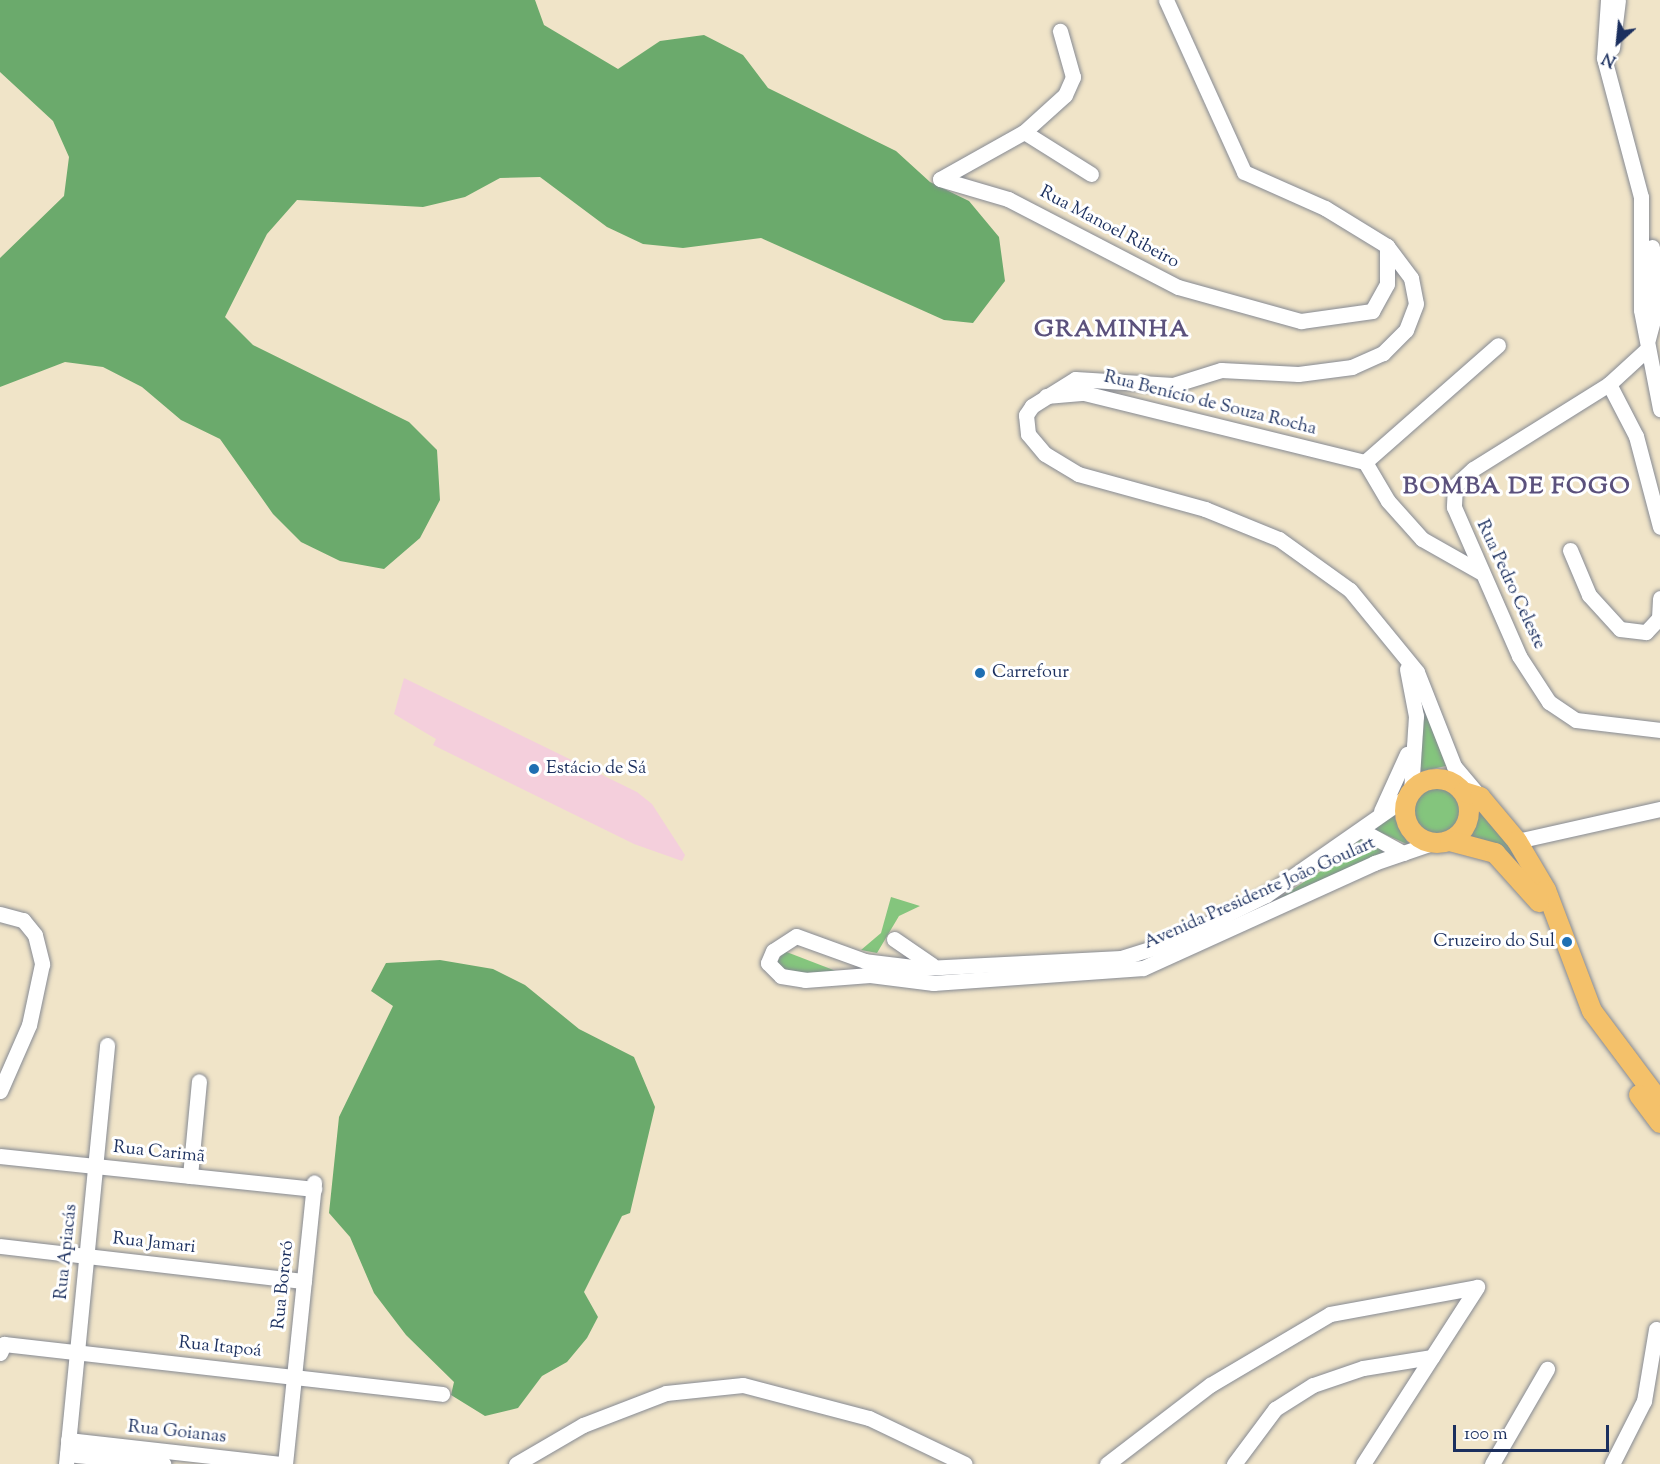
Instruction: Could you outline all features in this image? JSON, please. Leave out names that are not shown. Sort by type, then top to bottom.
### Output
[{"type":"main road","points":[[1509,863],[1467,849],[1425,847],[1408,826],[1409,794],[1434,778],[1468,792],[1517,841],[1546,890],[1592,1011],[1660,1102]]},
{"type":"main road","points":[[1425,847],[1469,818],[1468,792]]},
{"type":"main road","points":[[1425,847],[1480,846],[1509,863],[1535,892],[1584,1017],[1660,1123]]},
{"type":"street","points":[[1166,0],[1233,157],[1244,172],[1325,208],[1387,246],[1411,278],[1416,304],[1406,330],[1383,353],[1352,367],[1298,374],[1221,370],[1173,385],[1095,376],[1075,379],[1045,396],[1026,415],[1026,424],[1046,454],[1078,474],[1205,509],[1279,539],[1350,590],[1401,652],[1430,698],[1454,766],[1468,792]]},
{"type":"street","points":[[1608,0],[1604,58],[1641,197],[1646,348],[1659,403]]},
{"type":"street","points":[[1618,0],[1613,51],[1651,202],[1655,313],[1646,348]]},
{"type":"street","name":"Rua Manoel Ribeiro","points":[[1060,31],[1070,56],[1072,83],[1024,132],[940,179],[1019,203],[1178,287],[1301,321],[1357,315],[1372,311],[1383,298],[1387,246]]},
{"type":"street","points":[[1024,132],[1091,174]]},
{"type":"street","points":[[1480,572],[1422,539],[1388,501],[1365,462],[1498,345]]},
{"type":"street","name":"Rua Pedro Celeste","points":[[1646,348],[1609,384],[1473,469],[1455,486],[1454,507],[1480,572],[1519,656],[1550,702],[1576,720],[1660,730]]},
{"type":"street","points":[[1609,384],[1636,436],[1660,527]]},
{"type":"street","name":"Rua Benício de Souza Rocha","points":[[1045,396],[1084,393],[1365,462]]},
{"type":"street","points":[[1570,550],[1589,595],[1620,629],[1646,632],[1659,618],[1660,598]]},
{"type":"street","points":[[1401,652],[1412,683],[1415,733],[1409,794]]},
{"type":"street","points":[[1376,818],[1415,733]]},
{"type":"street","points":[[1454,766],[1468,792]]},
{"type":"street","name":"Avenida Presidente João Goulart","points":[[1409,794],[1266,895],[1154,948],[1121,958],[874,969],[787,977],[771,969],[769,957],[796,936],[874,969],[933,983],[1143,968],[1425,847]]},
{"type":"street","points":[[1517,841],[1660,809]]},
{"type":"street","points":[[1361,830],[1425,847]]},
{"type":"street","points":[[0,914],[23,920],[35,935],[42,964],[29,1025],[0,1091]]},
{"type":"street","points":[[894,939],[923,962],[950,967]]},
{"type":"street","name":"Rua Apiacás","points":[[67,1453],[107,1045]]},
{"type":"street","points":[[190,1176],[200,1081]]},
{"type":"street","name":"Rua Carimã","points":[[0,1156],[190,1176],[314,1186]]},
{"type":"street","name":"Rua Bororó","points":[[283,1464],[295,1376],[314,1186]]},
{"type":"street","name":"Rua Jamari","points":[[0,1246],[304,1281]]},
{"type":"street","points":[[1107,1464],[1210,1385],[1330,1314],[1478,1287],[1363,1464]]},
{"type":"street","points":[[1612,1464],[1644,1401],[1656,1329]]},
{"type":"street","name":"Rua Itapoá","points":[[0,1353],[4,1344],[442,1394]]},
{"type":"street","points":[[1234,1464],[1275,1409],[1313,1385],[1363,1368],[1432,1357]]},
{"type":"street","points":[[1492,1464],[1547,1369]]},
{"type":"street","points":[[516,1464],[583,1425],[666,1393],[743,1385],[869,1418],[965,1464]]},
{"type":"street","name":"Rua Goianas","points":[[67,1453],[163,1464]]},
{"type":"street","name":"Rua Goianas","points":[[67,1453],[283,1464]]},
{"type":"shaded area","name":"Estácio de Sá","points":[[404,678],[637,792],[652,804],[685,855],[682,861],[634,844],[433,745],[436,739],[394,714]]},
{"type":"green space","points":[[0,0],[535,0],[544,25],[618,69],[660,41],[704,35],[743,55],[768,88],[896,151],[930,182],[969,201],[999,237],[1005,281],[973,323],[944,320],[761,238],[683,248],[643,244],[607,227],[540,177],[500,178],[465,197],[423,207],[297,200],[267,234],[225,317],[253,345],[409,422],[437,450],[440,500],[420,538],[384,569],[340,561],[301,542],[273,514],[220,439],[181,420],[142,387],[103,367],[65,362],[0,387],[0,258],[64,196],[69,157],[53,121],[0,72]]},
{"type":"green space","points":[[1420,697],[1446,766],[1418,772]]},
{"type":"green space","points":[[1435,784],[1445,786],[1454,792],[1460,801],[1462,811],[1460,821],[1454,830],[1445,836],[1435,838],[1425,836],[1416,830],[1410,821],[1408,811],[1410,801],[1416,792],[1425,786]]},
{"type":"green space","points":[[1476,806],[1495,826],[1538,889],[1468,839]]},
{"type":"green space","points":[[1395,809],[1395,819],[1409,845],[1373,829]]},
{"type":"green space","points":[[1362,838],[1385,852],[1259,911],[1321,871]]},
{"type":"green space","points":[[891,897],[920,906],[899,916],[877,953],[861,950],[881,933]]},
{"type":"green space","points":[[784,951],[836,971],[793,974],[776,964]]},
{"type":"green space","points":[[440,960],[493,969],[525,985],[579,1029],[634,1057],[655,1107],[630,1213],[622,1216],[584,1292],[598,1317],[587,1338],[567,1362],[542,1376],[518,1408],[485,1416],[451,1395],[454,1382],[406,1335],[374,1293],[350,1237],[329,1213],[339,1117],[393,1006],[371,991],[386,963]]},
{"type":"place","name":"Carrefour","points":[[980,673]]},
{"type":"place","name":"Estácio de Sá","points":[[534,769]]},
{"type":"place","name":"Cruzeiro do Sul","points":[[1567,942]]},
{"type":"district","name":"GRAMINHA","points":[[1112,331]]},
{"type":"district","name":"BOMBA DE FOGO","points":[[1517,488]]}]
